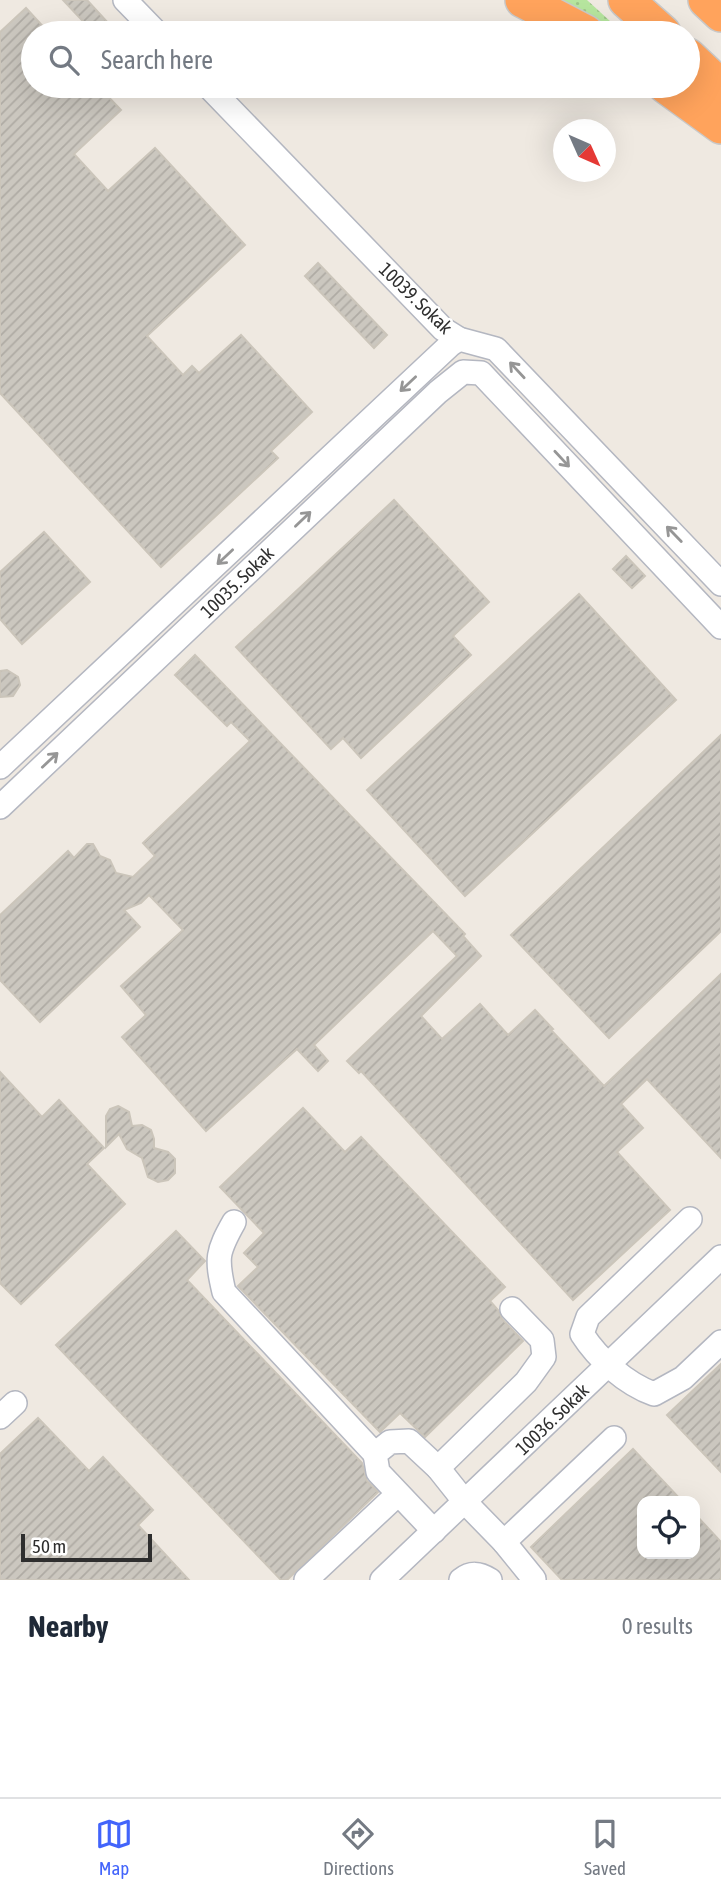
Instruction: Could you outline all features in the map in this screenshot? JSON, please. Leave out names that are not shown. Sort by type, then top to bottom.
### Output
[{"type":"highway","points":[[523,0],[563,21]]},
{"type":"highway","points":[[626,0],[650,21]]},
{"type":"highway","points":[[706,0],[721,14]]},
{"type":"highway","points":[[700,67],[721,87]]},
{"type":"highway","points":[[682,98],[721,126]]},
{"type":"street","points":[[125,0],[145,21]]},
{"type":"street","name":"10039. Sokak","points":[[220,98],[443,329],[459,339],[496,349],[721,584]]},
{"type":"street","name":"10035. Sokak","points":[[0,767],[459,339]]},
{"type":"street","name":"10035. Sokak","points":[[0,807],[438,392],[463,372],[481,373],[721,627]]},
{"type":"street","points":[[690,1219],[588,1317],[582,1334],[593,1351],[635,1387],[654,1394],[683,1378],[721,1342]]},
{"type":"street","points":[[234,1222],[219,1250],[219,1272],[224,1292],[375,1454],[378,1472],[434,1531]]},
{"type":"street","name":"10036. Sokak","points":[[382,1580],[721,1257]]},
{"type":"street","points":[[438,1468],[526,1382],[544,1357],[542,1340],[512,1309]]},
{"type":"street","points":[[504,1542],[614,1438]]},
{"type":"street","points":[[375,1454],[390,1442],[409,1441],[438,1468],[464,1502],[504,1542],[534,1579]]},
{"type":"street","points":[[306,1580],[398,1494]]},
{"type":"street","points":[[461,1580],[467,1575],[479,1574],[490,1580]]},
{"type":"green space","points":[[553,0],[587,0],[610,21],[589,21]]},
{"type":"building","points":[[63,0],[87,0],[106,21],[83,21]]},
{"type":"building","points":[[26,8],[38,21],[21,21],[21,98],[110,98],[121,110],[74,154],[108,191],[155,148],[245,245],[147,336],[183,375],[192,366],[199,373],[241,335],[312,412],[271,451],[278,458],[161,567],[0,393],[0,32]]},
{"type":"building","points":[[318,263],[387,335],[374,348],[305,276]]},
{"type":"building","points":[[394,500],[489,602],[453,636],[471,655],[361,758],[343,738],[331,749],[236,647]]},
{"type":"building","points":[[44,532],[90,582],[22,644],[0,619],[0,572]]},
{"type":"building","points":[[626,556],[645,576],[632,588],[613,569]]},
{"type":"building","points":[[579,594],[676,700],[465,896],[367,790]]},
{"type":"building","points":[[195,655],[465,934],[463,936],[481,956],[421,1016],[442,1039],[480,1004],[508,1035],[535,1010],[604,1086],[721,974],[721,1158],[647,1079],[621,1104],[643,1128],[617,1152],[670,1210],[573,1300],[361,1071],[359,1073],[347,1061],[457,956],[433,931],[314,1045],[328,1061],[318,1071],[297,1049],[206,1131],[122,1037],[146,1015],[121,986],[183,930],[149,895],[141,903],[124,910],[140,927],[40,1022],[0,980],[0,915],[68,851],[74,858],[87,844],[93,844],[100,856],[110,860],[116,873],[133,877],[155,856],[143,843],[250,741],[231,722],[227,726],[175,675]]},
{"type":"building","points":[[7,670],[18,677],[20,685],[13,696],[0,697],[0,671]]},
{"type":"building","points":[[721,735],[721,931],[609,1038],[511,935]]},
{"type":"building","points":[[0,1072],[42,1117],[59,1100],[104,1148],[87,1164],[125,1204],[21,1304],[0,1283]]},
{"type":"building","points":[[118,1106],[129,1112],[132,1126],[142,1125],[151,1130],[154,1148],[168,1152],[175,1159],[175,1173],[168,1180],[158,1182],[148,1177],[142,1158],[127,1149],[119,1134],[106,1147],[106,1116],[110,1109]]},
{"type":"building","points":[[303,1108],[345,1152],[361,1137],[505,1287],[490,1301],[502,1319],[523,1341],[425,1437],[400,1413],[380,1432],[238,1286],[258,1267],[244,1253],[264,1233],[220,1187]]},
{"type":"building","points":[[176,1231],[205,1261],[187,1280],[362,1463],[367,1481],[378,1492],[287,1580],[281,1580],[56,1345]]},
{"type":"building","points":[[721,1364],[721,1472],[667,1415]]},
{"type":"building","points":[[38,1418],[89,1471],[103,1457],[153,1510],[138,1525],[189,1580],[0,1580],[0,1454]]},
{"type":"building","points":[[633,1449],[677,1496],[637,1496],[637,1559],[700,1559],[700,1519],[721,1542],[721,1580],[562,1580],[531,1547]]}]
